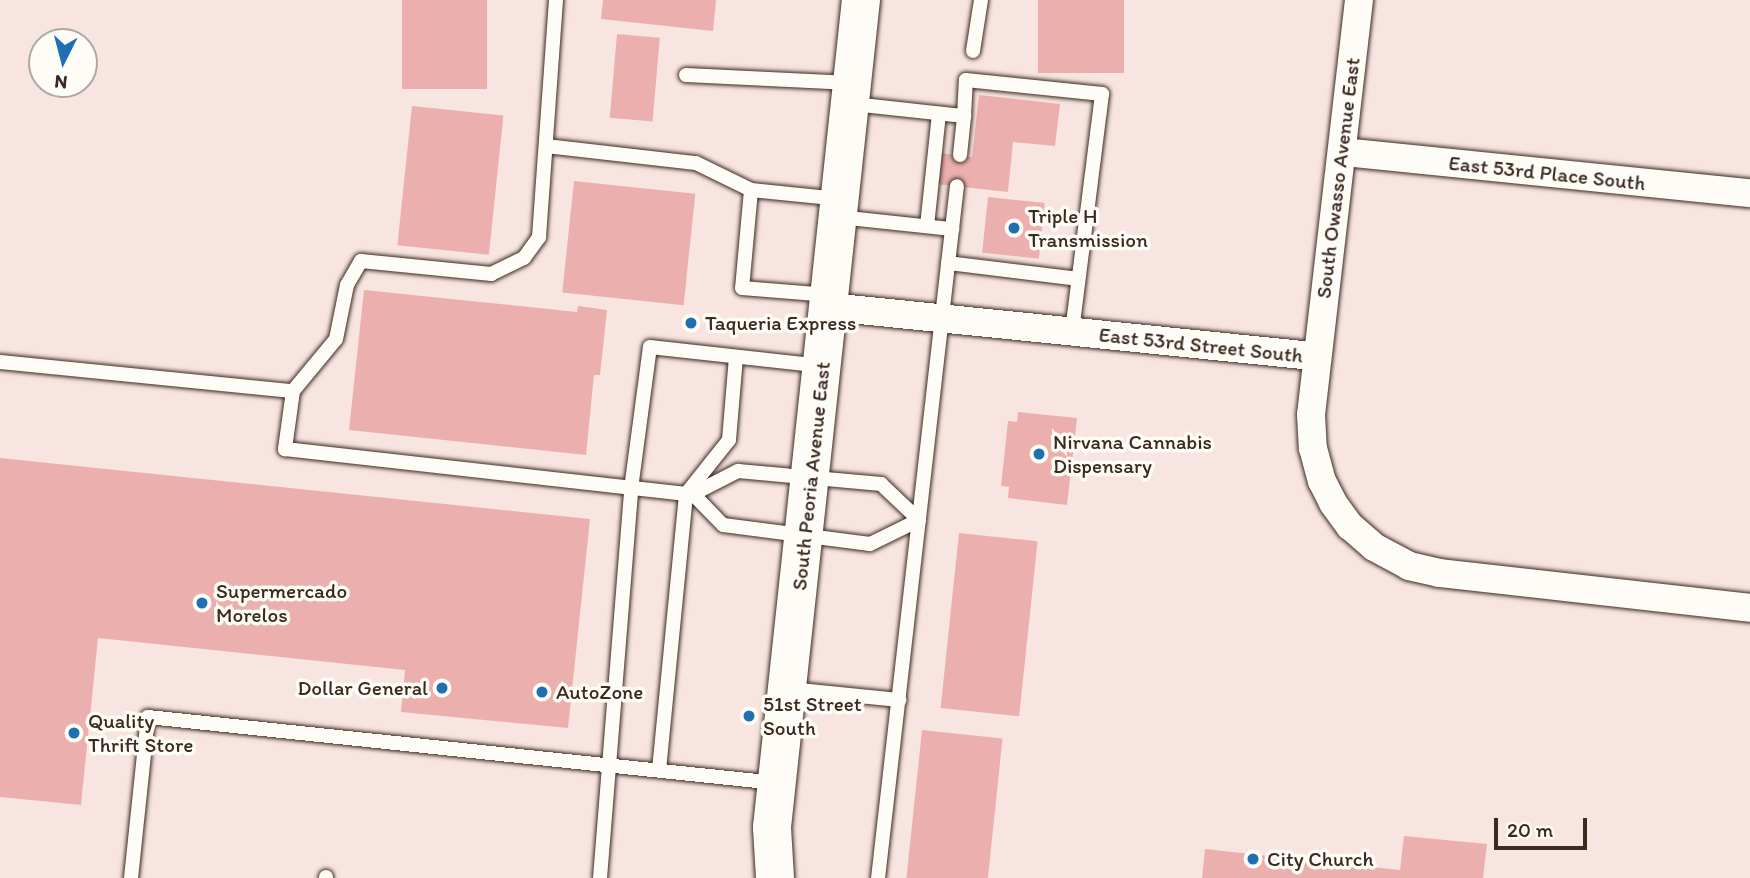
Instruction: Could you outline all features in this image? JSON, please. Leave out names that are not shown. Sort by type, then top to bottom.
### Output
[{"type":"main road","name":"South Peoria Avenue East","points":[[759,878],[772,827],[778,783],[861,0]]},
{"type":"main road","name":"South Peoria Avenue East","points":[[772,827],[775,878]]},
{"type":"street","name":"South Owasso Avenue East","points":[[1315,356],[1343,152],[1359,0]]},
{"type":"street","name":"East 53rd Place South","points":[[1343,152],[1750,193]]},
{"type":"street","name":"East 53rd Street South","points":[[830,301],[942,318],[1315,356],[1311,414],[1313,448],[1322,481],[1333,503],[1350,526],[1389,556],[1439,573],[1750,608]]},
{"type":"lane","points":[[556,0],[538,237],[524,258],[491,274],[361,261],[347,285],[337,338],[293,391],[285,449],[689,494],[738,471],[881,484],[919,520]]},
{"type":"lane","points":[[973,51],[981,0]]},
{"type":"lane","points":[[686,75],[852,93],[939,114],[964,116]]},
{"type":"lane","points":[[960,155],[966,80],[1102,94],[1072,332]]},
{"type":"lane","points":[[927,226],[939,114]]},
{"type":"lane","points":[[546,146],[696,163],[751,190],[952,229]]},
{"type":"lane","points":[[878,878],[957,186]]},
{"type":"lane","points":[[751,190],[742,288],[830,301]]},
{"type":"lane","points":[[948,263],[1079,279]]},
{"type":"lane","points":[[600,878],[631,489],[650,347],[823,367]]},
{"type":"lane","points":[[659,770],[689,494],[729,440],[736,357]]},
{"type":"lane","points":[[0,362],[293,391]]},
{"type":"lane","points":[[689,494],[723,525],[870,544],[919,520]]},
{"type":"lane","points":[[788,688],[898,700]]},
{"type":"lane","points":[[131,878],[148,717],[778,783]]},
{"type":"building","points":[[402,0],[487,0],[487,89],[402,89]]},
{"type":"building","points":[[603,0],[716,0],[713,31],[601,19]]},
{"type":"building","points":[[1038,0],[1124,0],[1124,73],[1038,73]]},
{"type":"building","points":[[617,34],[660,38],[653,121],[610,118]]},
{"type":"building","points":[[979,95],[1060,104],[1055,146],[1013,142],[1008,192],[935,184],[939,153],[972,157]]},
{"type":"building","points":[[412,106],[503,116],[489,255],[397,245]]},
{"type":"building","points":[[574,181],[695,194],[684,305],[562,292]]},
{"type":"building","name":"Triple H Transmission","points":[[988,197],[1045,203],[1039,259],[982,253]]},
{"type":"building","points":[[364,290],[577,312],[578,306],[607,310],[600,375],[594,375],[586,455],[349,430]]},
{"type":"building","name":"Nirvana Cannabis Dispensary","points":[[1018,412],[1077,418],[1067,505],[1008,498],[1009,487],[1001,486],[1008,421],[1017,422]]},
{"type":"building","points":[[0,458],[590,519],[568,728],[401,712],[405,670],[98,638],[81,805],[0,797]]},
{"type":"building","points":[[959,533],[1038,541],[1019,716],[941,708]]},
{"type":"building","points":[[922,730],[1003,738],[988,878],[906,878]]},
{"type":"building","name":"City Church","points":[[1404,836],[1487,844],[1483,878],[1202,878],[1205,849],[1400,870]]},
{"type":"place","name":"Triple H Transmission","points":[[1014,228]]},
{"type":"place","name":"Taqueria Express","points":[[691,323]]},
{"type":"place","name":"Nirvana Cannabis Dispensary","points":[[1039,454]]},
{"type":"place","name":"Supermercado Morelos","points":[[202,603]]},
{"type":"place","name":"Dollar General","points":[[442,688]]},
{"type":"place","name":"AutoZone","points":[[542,692]]},
{"type":"place","name":"51st Street South","points":[[749,716]]},
{"type":"place","name":"Quality Thrift Store","points":[[74,733]]},
{"type":"place","name":"City Church","points":[[1253,859]]}]
